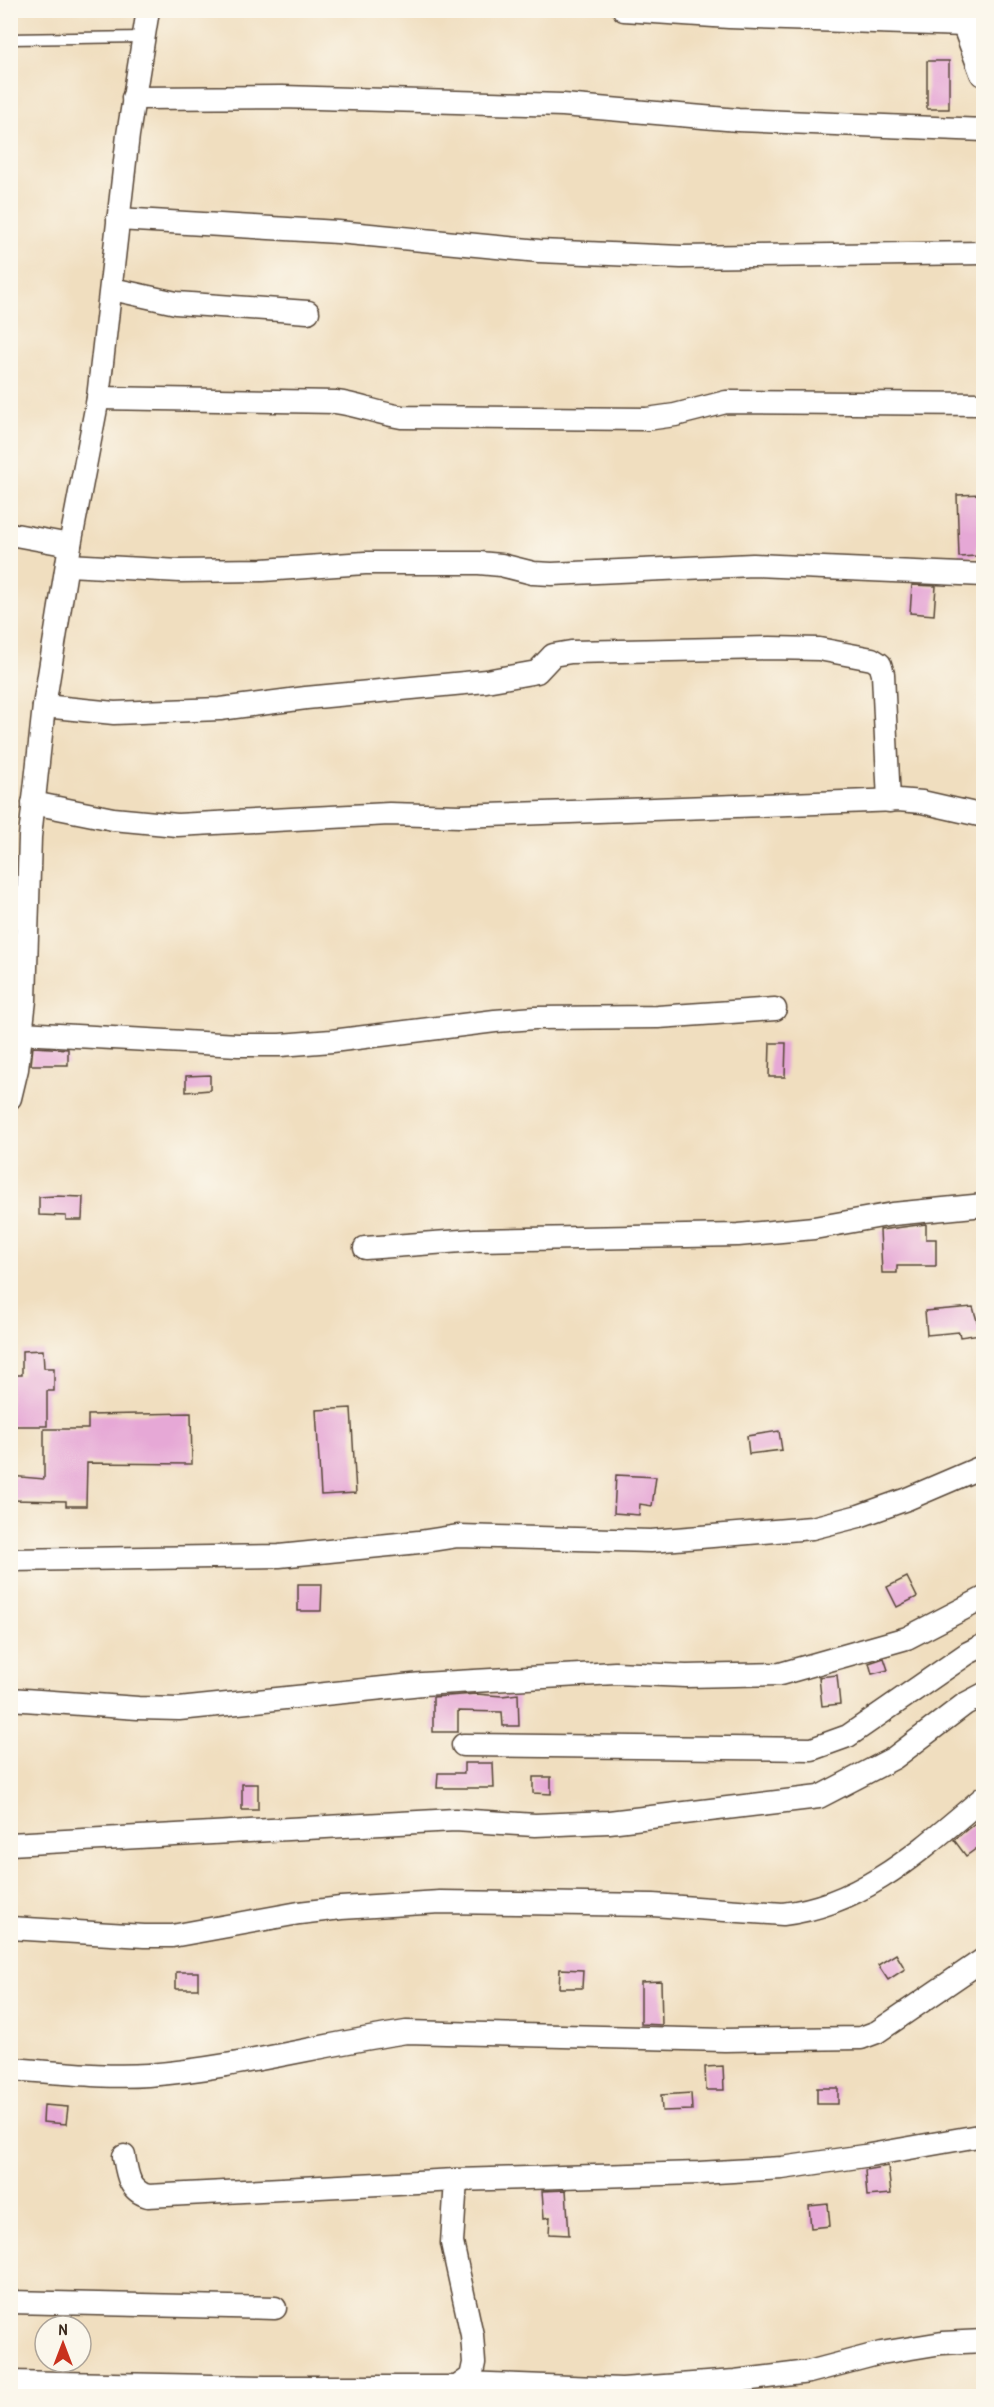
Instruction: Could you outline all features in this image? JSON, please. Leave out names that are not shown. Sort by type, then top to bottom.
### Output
[{"type":"street","points":[[10,1098],[22,1033],[25,1000],[20,837],[33,803],[44,706],[98,398],[133,98],[148,10]]},
{"type":"street","points":[[624,10],[970,30],[984,72]]},
{"type":"street","points":[[133,98],[282,97],[563,105],[738,120],[984,130]]},
{"type":"street","points":[[118,219],[338,232],[539,251],[634,255],[838,256],[984,253]]},
{"type":"street","points":[[112,289],[176,303],[308,312]]},
{"type":"street","points":[[98,398],[336,402],[355,404],[385,415],[402,417],[563,420],[647,419],[675,415],[726,402],[984,404]]},
{"type":"street","points":[[10,534],[69,555],[180,571],[263,570],[365,563],[479,563],[501,565],[533,573],[552,574],[753,565],[984,575]]},
{"type":"street","points":[[44,706],[114,714],[220,709],[306,698],[486,681],[537,672],[548,658],[571,652],[770,648],[856,654],[880,664],[883,674],[889,801]]},
{"type":"street","points":[[33,803],[113,819],[177,825],[389,814],[460,816],[889,801],[922,802],[984,816]]},
{"type":"street","points":[[22,1033],[238,1046],[280,1045],[505,1020],[658,1017],[775,1009]]},
{"type":"street","points":[[365,1248],[475,1240],[738,1235],[814,1228],[893,1214],[984,1205]]},
{"type":"street","points":[[10,1560],[279,1556],[458,1536],[651,1541],[812,1528],[859,1516],[984,1466]]},
{"type":"street","points":[[10,1699],[178,1709],[422,1684],[615,1673],[686,1676],[780,1674],[907,1638],[984,1598]]},
{"type":"street","points":[[463,1745],[812,1749],[848,1736],[968,1653],[984,1645]]},
{"type":"street","points":[[10,1844],[455,1820],[535,1825],[609,1822],[819,1797],[894,1758],[965,1704],[984,1694]]},
{"type":"street","points":[[10,1928],[133,1936],[172,1936],[310,1912],[440,1902],[653,1905],[783,1914],[801,1912],[873,1884],[904,1862],[984,1797]]},
{"type":"street","points":[[10,2069],[144,2075],[178,2072],[245,2063],[406,2032],[725,2040],[861,2038],[877,2032],[984,1959]]},
{"type":"street","points":[[124,2156],[131,2186],[140,2194],[148,2196],[456,2180],[699,2173],[782,2168],[984,2135]]},
{"type":"street","points":[[10,2382],[429,2389],[457,2387],[471,2377],[474,2363],[472,2335],[452,2244],[456,2180]]},
{"type":"street","points":[[10,2302],[275,2307]]},
{"type":"street","points":[[465,2383],[622,2390],[735,2381],[808,2372],[881,2353],[942,2343],[984,2340]]},
{"type":"lane","points":[[10,39],[143,37]]},
{"type":"building","points":[[927,61],[949,61],[949,109],[927,109]]},
{"type":"building","points":[[984,494],[984,546],[977,546],[977,556],[959,557],[957,495]]},
{"type":"building","points":[[912,585],[936,586],[934,615],[910,613]]},
{"type":"building","points":[[770,1043],[786,1043],[785,1077],[769,1077]]},
{"type":"building","points":[[33,1047],[68,1049],[68,1065],[31,1065]]},
{"type":"building","points":[[210,1075],[210,1090],[186,1092],[186,1076]]},
{"type":"building","points":[[39,1197],[83,1197],[82,1220],[66,1220],[66,1216],[39,1215]]},
{"type":"building","points":[[926,1224],[926,1239],[936,1239],[936,1266],[897,1266],[897,1273],[882,1273],[880,1230]]},
{"type":"building","points":[[973,1307],[981,1334],[960,1337],[959,1332],[927,1335],[925,1311]]},
{"type":"building","points":[[43,1350],[44,1368],[54,1368],[54,1391],[47,1391],[47,1426],[10,1426],[10,1375],[22,1375],[22,1351]]},
{"type":"building","points":[[351,1408],[356,1493],[321,1495],[316,1410]]},
{"type":"building","points":[[191,1413],[192,1464],[87,1463],[86,1506],[66,1506],[66,1501],[10,1500],[10,1476],[44,1479],[44,1429],[88,1429],[88,1415]]},
{"type":"building","points":[[779,1431],[782,1450],[749,1454],[747,1436]]},
{"type":"building","points":[[616,1475],[656,1477],[652,1506],[640,1504],[639,1515],[614,1513]]},
{"type":"building","points":[[907,1577],[917,1597],[897,1607],[887,1587]]},
{"type":"building","points":[[298,1584],[322,1584],[321,1611],[298,1611]]},
{"type":"building","points":[[884,1658],[888,1670],[872,1674],[869,1663]]},
{"type":"building","points":[[837,1675],[840,1704],[822,1706],[819,1677]]},
{"type":"building","points":[[476,1694],[502,1696],[518,1694],[519,1726],[503,1726],[502,1712],[458,1711],[458,1732],[433,1732],[433,1697]]},
{"type":"building","points":[[464,1763],[493,1763],[494,1788],[437,1788],[438,1773],[464,1773]]},
{"type":"building","points":[[533,1777],[551,1777],[551,1794],[533,1793]]},
{"type":"building","points":[[242,1784],[258,1784],[258,1810],[242,1810]]},
{"type":"building","points":[[984,1816],[984,1843],[966,1856],[954,1840]]},
{"type":"building","points":[[896,1954],[905,1969],[888,1980],[878,1965]]},
{"type":"building","points":[[560,1969],[583,1970],[582,1988],[559,1988]]},
{"type":"building","points":[[176,1972],[198,1972],[198,1989],[176,1989]]},
{"type":"building","points":[[661,1981],[662,2025],[641,2024],[641,1982]]},
{"type":"building","points":[[723,2066],[724,2090],[706,2090],[705,2067]]},
{"type":"building","points":[[817,2088],[838,2088],[838,2104],[817,2104]]},
{"type":"building","points":[[691,2093],[692,2110],[662,2111],[661,2095]]},
{"type":"building","points":[[44,2105],[68,2107],[66,2124],[43,2122]]},
{"type":"building","points":[[888,2166],[891,2194],[867,2196],[865,2170]]},
{"type":"building","points":[[566,2190],[569,2235],[549,2234],[550,2217],[544,2218],[542,2191]]},
{"type":"building","points":[[828,2204],[830,2226],[811,2228],[809,2206]]}]
